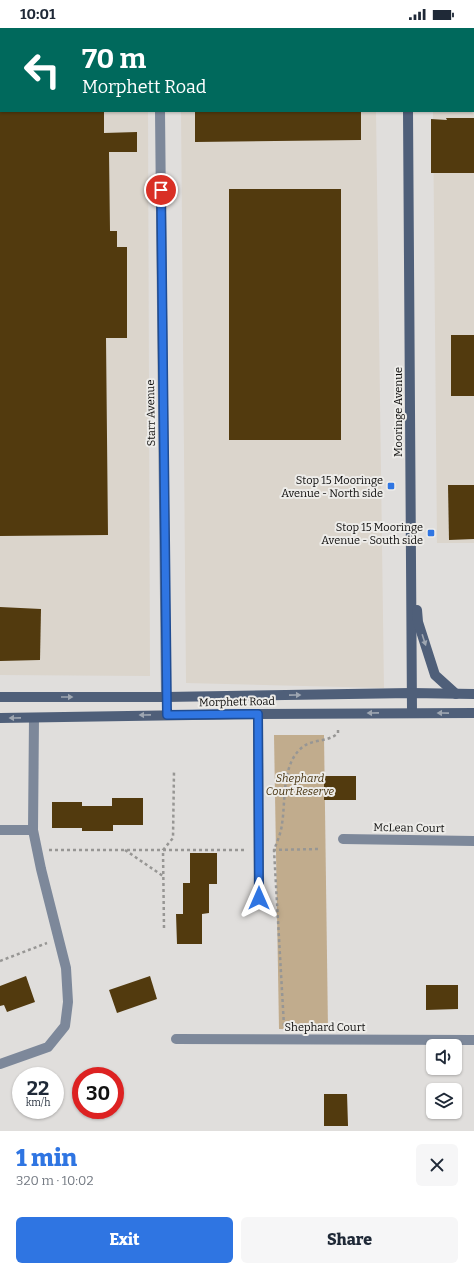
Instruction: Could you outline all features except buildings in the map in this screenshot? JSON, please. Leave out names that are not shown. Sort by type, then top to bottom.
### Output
[{"type":"street","name":"Starr Avenue","points":[[160,112],[167,715]]},
{"type":"street","name":"Mooringe Avenue","points":[[408,112],[412,712]]},
{"type":"street","points":[[411,560],[418,622],[435,675],[456,694]]},
{"type":"street","name":"Morphett Road","points":[[0,697],[166,697],[411,693],[474,694]]},
{"type":"street","name":"Morphett Road","points":[[0,718],[412,712],[474,713]]},
{"type":"street","points":[[258,714],[259,898]]},
{"type":"street","points":[[0,1064],[48,1047],[65,1026],[68,1002],[66,968],[41,869],[33,830],[34,718]]},
{"type":"street","points":[[0,830],[33,830]]},
{"type":"street","name":"McLean Court","points":[[343,839],[474,841]]},
{"type":"street","name":"Shephard Court","points":[[176,1039],[474,1040]]},
{"type":"path","points":[[285,1039],[274,850],[282,825],[286,779],[294,757],[304,746],[334,737],[338,734],[338,722]]},
{"type":"path","points":[[164,928],[163,850],[173,838],[174,771]]},
{"type":"path","points":[[37,850],[319,849]]},
{"type":"path","points":[[125,850],[163,876]]},
{"type":"path","points":[[0,960],[59,939]]},
{"type":"shaded area","points":[[0,112],[148,112],[150,676],[0,675]]},
{"type":"shaded area","points":[[181,112],[376,112],[384,688],[186,683]]},
{"type":"shaded area","points":[[433,112],[474,112],[474,543],[437,543]]},
{"type":"green space","name":"Shephard Court Reserve","points":[[274,735],[324,735],[328,1030],[279,1029]]},
{"type":"place","name":"Stop 15 Mooringe Avenue - North side","points":[[391,486]]},
{"type":"place","name":"Stop 15 Mooringe Avenue - South side","points":[[431,533]]},
{"type":"route","points":[[161,190],[167,715],[258,714],[259,898]]}]
